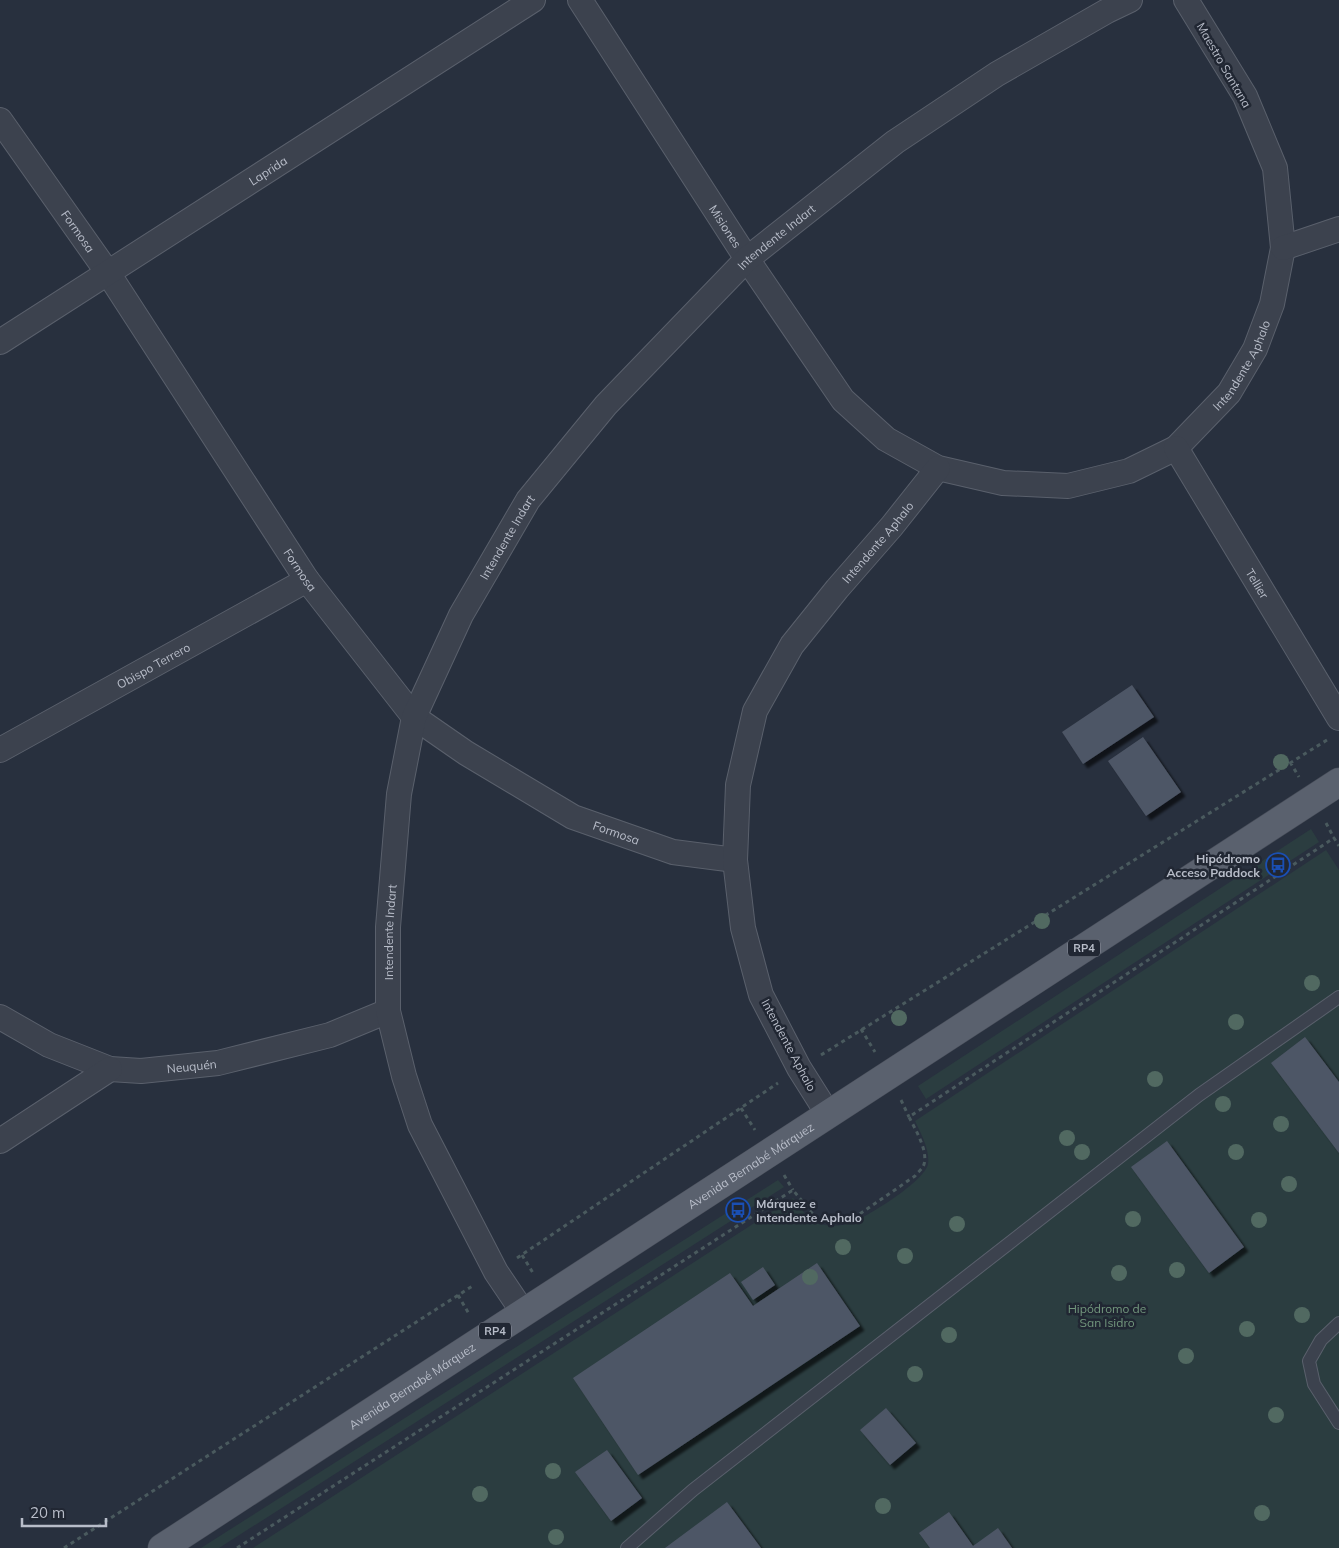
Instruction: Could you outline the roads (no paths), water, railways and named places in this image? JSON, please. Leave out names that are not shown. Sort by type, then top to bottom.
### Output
[{"type":"main road","name":"Avenida Bernabé Márquez","points":[[162,1548],[1339,782]]},
{"type":"street","name":"Laprida","points":[[0,342],[534,0]]},
{"type":"street","name":"Misiones","points":[[580,0],[747,259],[843,400],[886,440],[938,468]]},
{"type":"street","name":"Intendente Indart","points":[[523,1312],[496,1272],[420,1125],[404,1076],[388,1011],[388,927],[399,794],[414,718],[461,615],[528,500],[606,406],[747,259],[903,137],[997,74],[1107,11],[1130,0]]},
{"type":"street","name":"Maestro Santana","points":[[1186,0],[1245,96],[1276,168],[1283,248]]},
{"type":"street","name":"Formosa","points":[[0,120],[108,273],[307,580],[414,718],[466,753],[573,817],[673,852],[734,860]]},
{"type":"street","points":[[1283,248],[1339,229]]},
{"type":"street","name":"Intendente Aphalo","points":[[828,1114],[799,1068],[762,994],[743,928],[734,860],[738,784],[755,711],[792,645],[836,589],[892,526],[938,468],[1003,483],[1068,486],[1129,471],[1176,448],[1229,393],[1255,349],[1272,304],[1283,248]]},
{"type":"street","name":"Tellier","points":[[1176,448],[1335,727]]},
{"type":"street","name":"Obispo Terrero","points":[[0,750],[307,580]]},
{"type":"street","name":"Neuquén","points":[[0,1017],[48,1044],[110,1069],[141,1071],[218,1063],[330,1034],[388,1011]]},
{"type":"street","points":[[0,1141],[110,1069]]},
{"type":"lane","points":[[627,1548],[693,1490],[1199,1095],[1339,997]]},
{"type":"lane","points":[[1339,1323],[1321,1340],[1309,1361],[1314,1384],[1339,1423]]},
{"type":"place","name":"Hipódromo Acceso Paddock","points":[[1278,865]]},
{"type":"place","name":"Márquez e Intendente Aphalo","points":[[738,1210]]},
{"type":"park label","name":"Hipódromo de San Isidro","points":[[1107,1315]]}]
